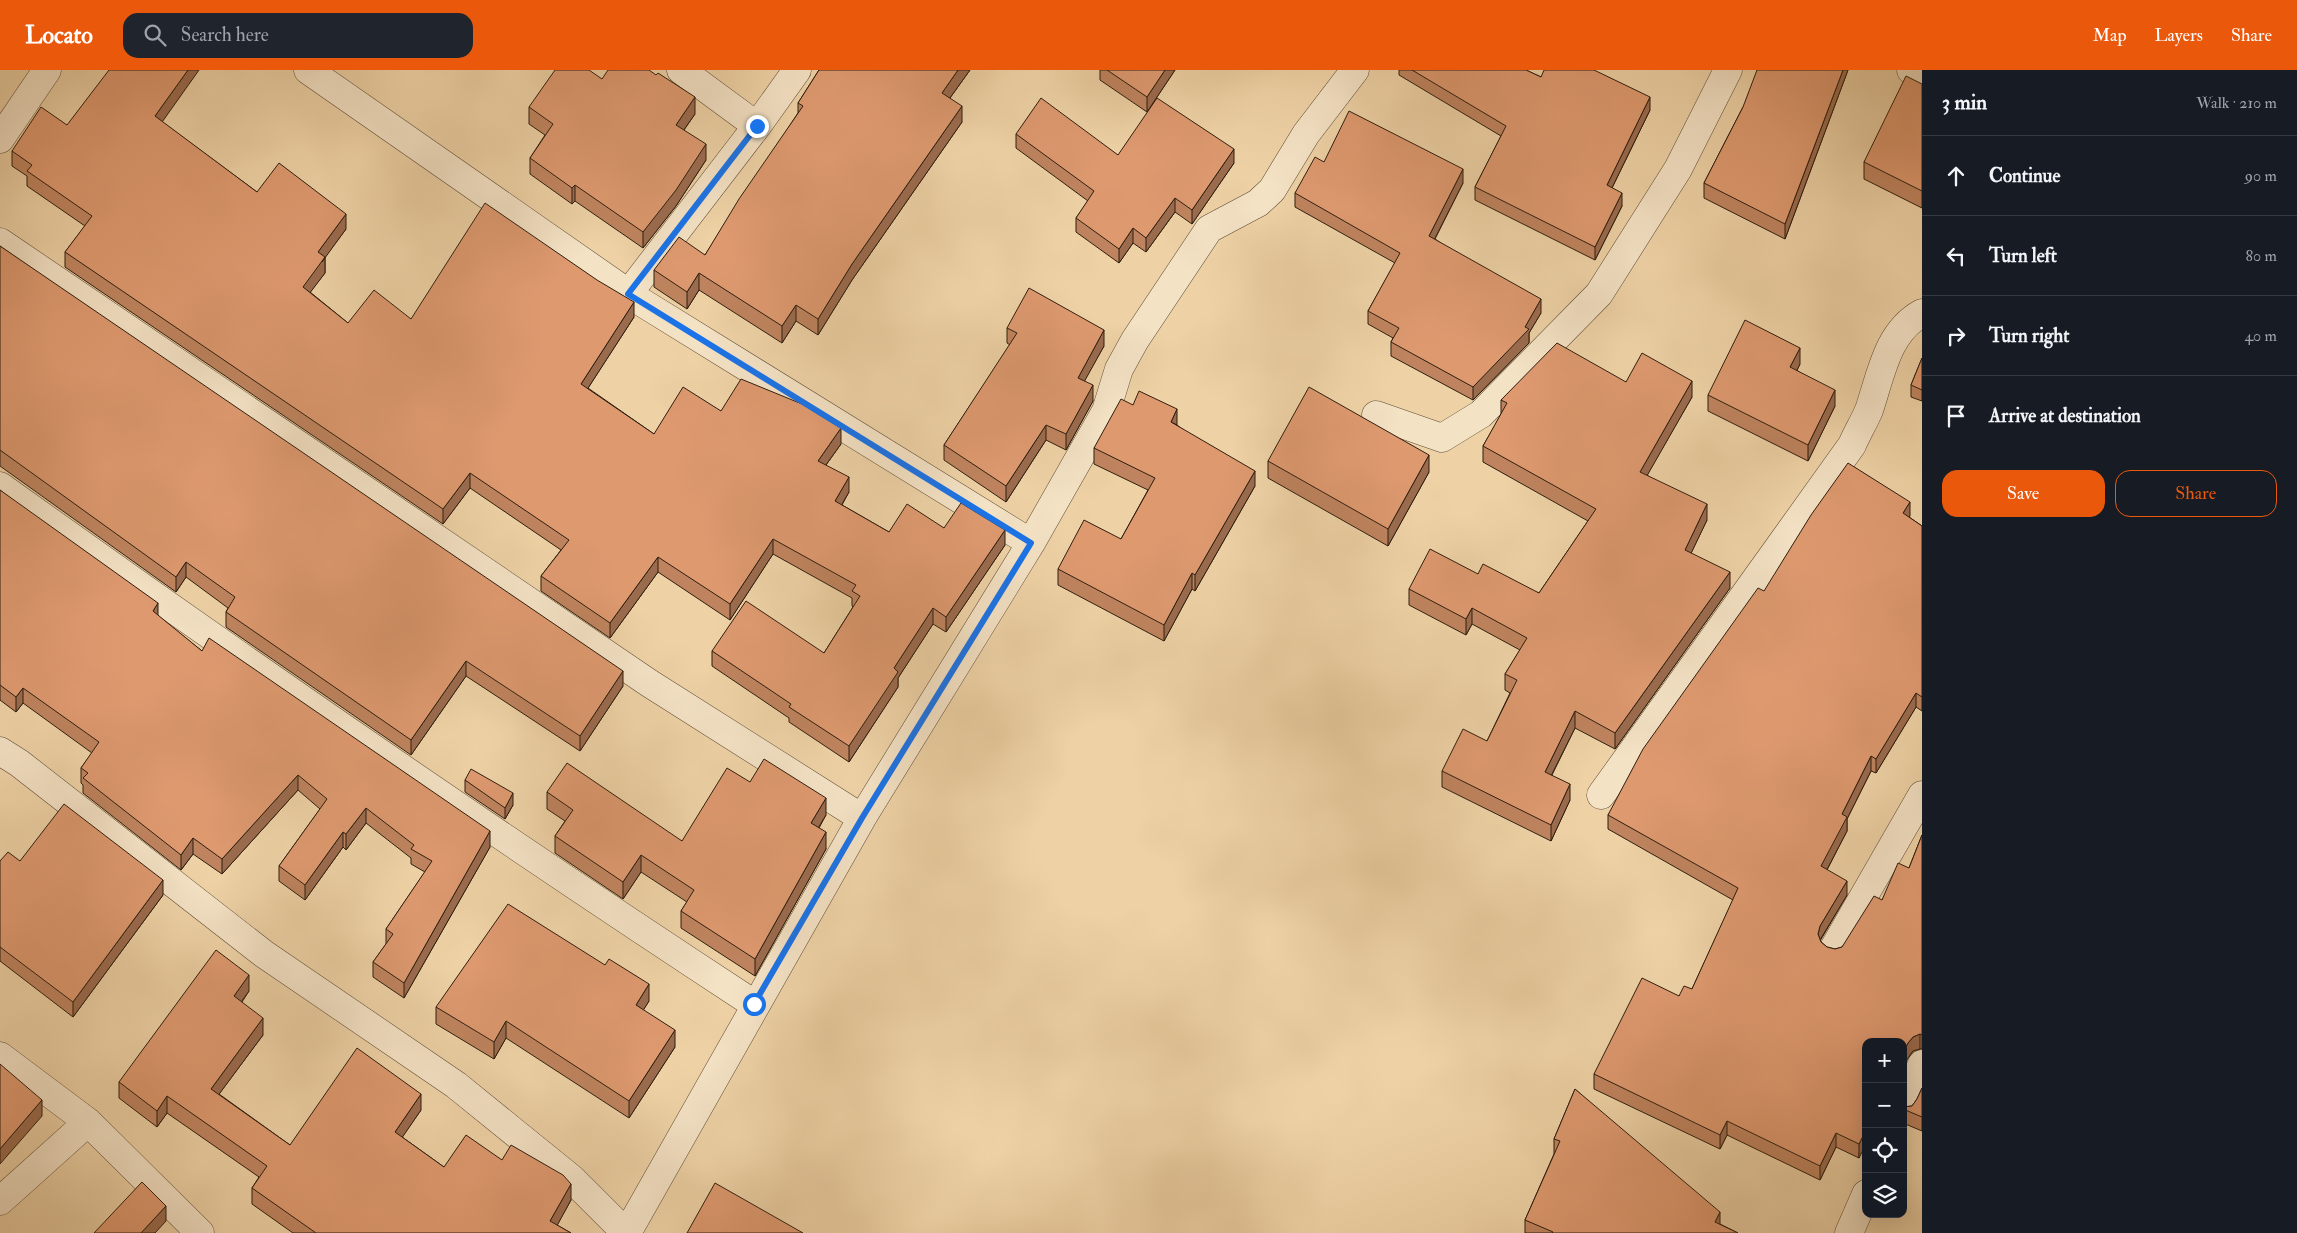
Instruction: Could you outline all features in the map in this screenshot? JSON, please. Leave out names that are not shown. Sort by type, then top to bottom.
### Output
[{"type":"street","points":[[0,139],[47,70]]},
{"type":"street","points":[[308,70],[628,294],[1031,543]]},
{"type":"street","points":[[681,70],[757,126]]},
{"type":"street","points":[[628,294],[757,126],[797,70]]},
{"type":"street","points":[[0,751],[19,763],[264,954],[456,1085],[572,1178],[627,1233],[754,1004],[862,818],[1031,543],[1106,410],[1119,368],[1209,229],[1258,203],[1272,190],[1306,134],[1355,70]]},
{"type":"street","points":[[1376,415],[1442,438],[1481,414],[1599,294],[1678,169],[1728,70]]},
{"type":"street","points":[[1911,70],[1922,75]]},
{"type":"street","points":[[0,242],[649,683],[862,818]]},
{"type":"street","points":[[1601,795],[1852,445],[1868,412],[1893,342],[1902,328],[1922,313]]},
{"type":"street","points":[[0,486],[184,618],[544,866],[754,1004]]},
{"type":"street","points":[[1834,948],[1922,795]]},
{"type":"street","points":[[0,1056],[88,1122],[200,1233]]},
{"type":"street","points":[[1907,1098],[1922,1064]]},
{"type":"street","points":[[0,1201],[88,1122]]},
{"type":"street","points":[[1849,1233],[1862,1203]]},
{"type":"building","points":[[109,70],[188,70],[155,116],[257,192],[279,163],[346,214],[318,252],[325,257],[303,287],[348,323],[374,290],[411,319],[485,203],[597,280],[634,302],[581,384],[654,434],[683,387],[721,411],[741,379],[802,404],[841,428],[818,461],[849,477],[835,501],[889,532],[907,504],[944,528],[961,503],[1005,530],[946,617],[933,608],[894,668],[898,672],[849,746],[789,707],[791,704],[712,651],[746,601],[824,653],[860,596],[852,591],[856,585],[773,539],[730,604],[658,557],[610,623],[541,576],[569,540],[470,473],[443,509],[65,252],[92,216],[27,171],[32,165],[12,151],[41,107],[67,125]]},
{"type":"building","points":[[555,70],[589,70],[602,79],[608,70],[649,70],[656,75],[658,73],[695,97],[676,125],[706,144],[676,190],[643,232],[575,185],[572,188],[530,158],[553,124],[529,107]]},
{"type":"building","points":[[819,70],[958,70],[942,93],[962,106],[852,264],[818,319],[796,305],[782,326],[699,273],[687,292],[654,270],[679,237],[705,255],[739,199],[803,106],[798,103]]},
{"type":"building","points":[[1107,70],[1165,70],[1147,97]]},
{"type":"building","points":[[1412,70],[1526,70],[1541,77],[1544,70],[1594,70],[1650,97],[1607,185],[1622,193],[1595,247],[1475,187],[1506,126]]},
{"type":"building","points":[[1757,70],[1843,70],[1785,224],[1704,183],[1743,107]]},
{"type":"building","points":[[1906,76],[1922,84],[1922,191],[1864,162]]},
{"type":"building","points":[[1041,98],[1118,155],[1157,98],[1234,149],[1192,210],[1175,198],[1146,238],[1133,228],[1119,249],[1076,218],[1094,191],[1016,134]]},
{"type":"building","points":[[1349,111],[1463,169],[1429,236],[1541,299],[1525,327],[1529,329],[1473,387],[1391,342],[1399,328],[1368,311],[1400,253],[1295,193],[1315,157],[1324,162]]},
{"type":"building","points":[[0,246],[623,671],[580,736],[466,661],[411,740],[226,612],[235,597],[186,562],[176,577],[0,450]]},
{"type":"building","points":[[1029,288],[1104,330],[1078,378],[1093,385],[1066,434],[1046,425],[1006,486],[944,445],[1017,333],[1007,328]]},
{"type":"building","points":[[1745,320],[1800,348],[1790,367],[1835,390],[1808,445],[1708,395]]},
{"type":"building","points":[[1557,343],[1626,382],[1642,353],[1692,381],[1640,472],[1707,504],[1685,550],[1730,572],[1615,733],[1575,711],[1545,772],[1570,784],[1551,825],[1442,771],[1463,729],[1487,741],[1517,680],[1505,674],[1527,638],[1472,608],[1466,619],[1409,589],[1430,549],[1478,574],[1483,564],[1539,593],[1596,509],[1483,446],[1507,403],[1501,400]]},
{"type":"building","points":[[1922,358],[1922,390],[1911,385]]},
{"type":"building","points":[[1309,387],[1429,455],[1388,529],[1268,461]]},
{"type":"building","points":[[1139,391],[1177,409],[1171,422],[1255,471],[1195,575],[1192,573],[1164,625],[1058,569],[1084,520],[1121,539],[1155,478],[1094,448],[1121,399],[1133,405]]},
{"type":"building","points":[[1848,463],[1910,502],[1903,513],[1922,526],[1922,697],[1916,693],[1876,759],[1871,756],[1842,814],[1847,817],[1821,866],[1847,881],[1820,926],[1818,934],[1821,942],[1827,947],[1835,949],[1842,947],[1874,896],[1882,900],[1898,863],[1909,868],[1922,835],[1922,1035],[1913,1037],[1907,1045],[1907,1038],[1862,1038],[1862,1138],[1859,1144],[1836,1133],[1820,1166],[1727,1121],[1720,1135],[1594,1074],[1642,978],[1679,996],[1684,986],[1692,989],[1738,888],[1608,815],[1643,749],[1758,588],[1764,591],[1811,515]]},
{"type":"building","points":[[0,490],[158,603],[153,611],[202,651],[209,638],[490,831],[404,983],[373,962],[393,934],[386,929],[432,861],[411,849],[414,845],[366,808],[346,834],[343,832],[305,885],[279,866],[327,799],[298,775],[222,859],[193,838],[181,855],[83,778],[88,773],[81,768],[99,742],[23,688],[16,697],[0,685]]},
{"type":"building","points":[[764,759],[826,798],[811,823],[826,832],[755,959],[681,911],[694,890],[641,855],[623,882],[555,836],[573,810],[547,792],[567,763],[682,841],[727,768],[750,782]]},
{"type":"building","points":[[471,769],[513,793],[505,808],[465,780]]},
{"type":"building","points":[[64,804],[163,880],[73,1002],[0,947],[0,861],[8,852],[20,861]]},
{"type":"building","points":[[508,904],[605,965],[609,959],[649,984],[636,1005],[675,1030],[629,1101],[506,1021],[494,1042],[436,1007]]},
{"type":"building","points":[[216,950],[249,975],[234,996],[263,1018],[211,1089],[290,1145],[357,1048],[421,1094],[395,1132],[444,1167],[466,1135],[502,1160],[511,1145],[563,1175],[571,1184],[550,1221],[571,1233],[316,1233],[252,1188],[267,1166],[167,1096],[157,1111],[119,1082]]},
{"type":"building","points":[[0,1064],[42,1100],[0,1149]]},
{"type":"building","points":[[1922,1088],[1922,1117],[1907,1111],[1907,1107],[1912,1106]]},
{"type":"building","points":[[1575,1089],[1720,1212],[1715,1222],[1738,1233],[1552,1233],[1525,1220],[1560,1141],[1554,1139]]},
{"type":"building","points":[[142,1182],[166,1206],[141,1233],[94,1233]]},
{"type":"building","points":[[715,1183],[803,1233],[687,1233]]},
{"type":"route","points":[[754,1004],[862,818],[1031,543],[628,294],[757,126]]}]
